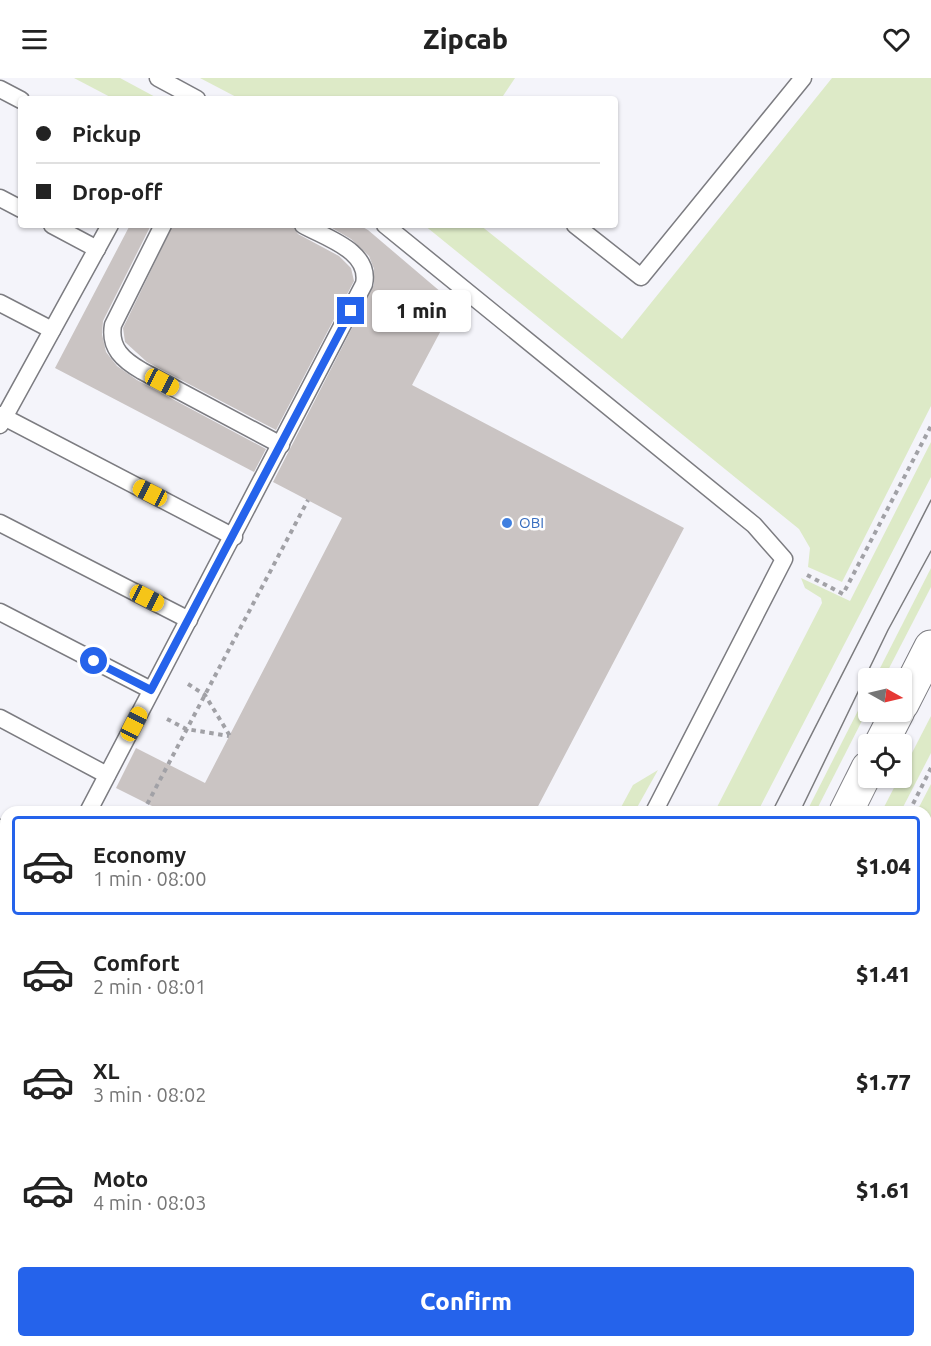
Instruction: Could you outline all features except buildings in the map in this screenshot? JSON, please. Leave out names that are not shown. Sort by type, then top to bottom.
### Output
[{"type":"street","points":[[912,684],[931,647]]},
{"type":"street","points":[[849,806],[858,788]]},
{"type":"lane","points":[[158,78],[192,96]]},
{"type":"lane","points":[[579,228],[641,277],[804,78]]},
{"type":"lane","points":[[0,89],[18,98]]},
{"type":"lane","points":[[0,198],[18,207]]},
{"type":"lane","points":[[58,228],[97,249]]},
{"type":"lane","points":[[108,228],[1,419],[234,537]]},
{"type":"lane","points":[[161,228],[113,324],[111,335],[114,346],[123,360],[281,445]]},
{"type":"lane","points":[[91,806],[234,537],[360,292],[365,276],[359,258],[308,228]]},
{"type":"lane","points":[[389,228],[754,525],[784,559],[657,806]]},
{"type":"lane","points":[[0,303],[52,330]]},
{"type":"lane","points":[[0,523],[189,620]]},
{"type":"lane","points":[[0,612],[151,690]]},
{"type":"lane","points":[[0,718],[107,775]]},
{"type":"path","points":[[784,559],[807,575],[843,594],[931,426]]},
{"type":"path","points":[[146,806],[308,500]]},
{"type":"path","points":[[143,706],[186,729],[230,736],[205,695],[163,670]]},
{"type":"path","points":[[912,806],[931,768]]},
{"type":"green space","points":[[74,78],[120,78],[153,96],[108,96]]},
{"type":"green space","points":[[200,78],[515,78],[503,96],[234,96]]},
{"type":"green space","points":[[832,78],[931,78],[931,406],[842,582],[808,567],[810,548],[799,529],[428,228],[484,228],[622,339]]},
{"type":"green space","points":[[931,442],[931,477],[761,806],[718,806],[822,603],[821,598],[805,588],[801,578],[850,601]]},
{"type":"green space","points":[[931,568],[931,587],[889,668],[880,668]]},
{"type":"green space","points":[[858,711],[858,722],[861,722],[819,806],[810,806]]},
{"type":"green space","points":[[931,716],[931,753],[904,806],[885,806],[894,788],[912,788],[912,753]]},
{"type":"green space","points":[[658,770],[638,806],[622,806],[633,785]]},
{"type":"green space","points":[[931,784],[931,806],[920,806]]},
{"type":"tram line","points":[[775,806],[931,500]]},
{"type":"tram line","points":[[803,806],[888,630],[931,551]]},
{"type":"place","name":"OBI","points":[[507,523]]},
{"type":"route","points":[[94,661],[151,690],[234,537],[351,311]]}]
